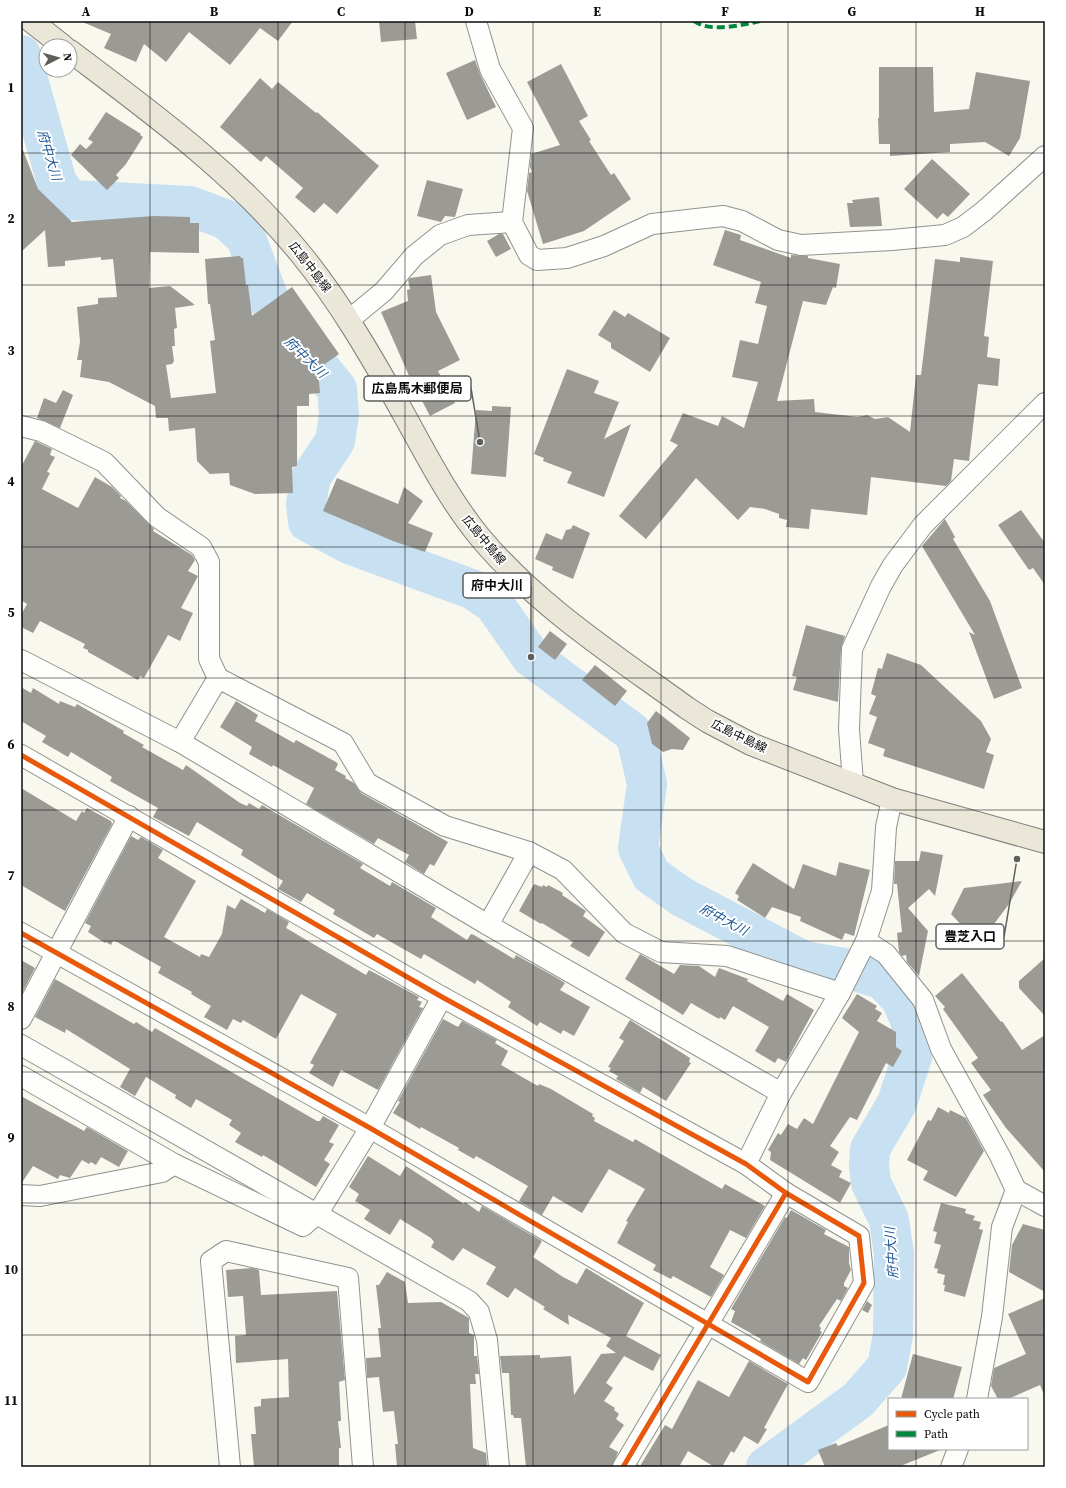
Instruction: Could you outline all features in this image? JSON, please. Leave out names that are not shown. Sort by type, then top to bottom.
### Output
[{"type":"main road","name":"広島中島線","points":[[78,58],[179,134],[230,178],[264,212],[300,252],[349,320],[376,364],[441,481],[459,509],[487,545],[523,583],[574,625],[707,721],[751,744],[892,799],[1045,842]]},
{"type":"street","points":[[476,21],[490,69],[523,128],[512,222],[529,255],[537,260],[567,258],[604,246],[652,224],[723,216],[742,221],[778,240],[801,245],[892,240],[945,235],[963,228],[1045,156]]},
{"type":"street","points":[[349,320],[384,290],[414,256],[440,235],[468,225],[512,222]]},
{"type":"street","points":[[853,783],[849,729],[852,648],[881,586],[893,565],[923,525],[1045,403]]},
{"type":"street","points":[[21,426],[41,431],[104,462],[157,517],[201,547],[210,562],[209,659],[218,678],[343,743],[367,783],[445,826],[529,852],[563,870],[624,934],[661,952],[727,956],[843,988]]},
{"type":"street","points":[[21,660],[180,742],[488,925],[781,1093]]},
{"type":"street","points":[[180,742],[218,678]]},
{"type":"street","points":[[21,755],[442,997],[746,1164],[786,1193],[859,1236],[864,1283],[808,1382],[370,1128],[21,932]]},
{"type":"street","points":[[746,1164],[781,1093],[843,988],[862,949],[882,891],[886,827],[892,799]]},
{"type":"street","points":[[21,1019],[129,816]]},
{"type":"street","points":[[488,925],[529,852]]},
{"type":"street","points":[[862,949],[886,954],[923,1000],[942,1049],[1000,1156],[1016,1190],[1045,1206]]},
{"type":"street","points":[[21,1076],[174,1164],[303,1226],[318,1213],[370,1128],[442,997]]},
{"type":"street","points":[[21,1045],[318,1213],[469,1301],[479,1312],[487,1340],[499,1467]]},
{"type":"street","points":[[21,1195],[40,1196],[162,1172],[174,1164]]},
{"type":"street","points":[[977,1398],[992,1317],[1002,1227],[1016,1190]]},
{"type":"street","points":[[623,1467],[786,1193]]},
{"type":"street","points":[[230,1467],[210,1261],[226,1251],[348,1278],[363,1467]]},
{"type":"street","points":[[951,1467],[958,1450]]},
{"type":"building","points":[[80,21],[293,21],[278,41],[260,28],[230,65],[189,32],[166,62],[144,44],[136,62],[104,48],[111,34]]},
{"type":"building","points":[[379,21],[415,21],[417,39],[381,42]]},
{"type":"building","points":[[475,60],[496,107],[467,120],[446,73]]},
{"type":"building","points":[[561,64],[588,116],[579,121],[591,140],[589,141],[611,175],[614,173],[631,199],[584,231],[543,244],[527,191],[529,173],[532,172],[530,167],[531,154],[560,145],[527,82]]},
{"type":"building","points":[[879,67],[933,67],[934,112],[969,109],[976,72],[1030,81],[1020,138],[1009,156],[985,142],[950,144],[950,152],[890,156],[890,144],[879,144]]},
{"type":"building","points":[[260,78],[272,89],[278,82],[316,113],[317,112],[379,166],[337,214],[324,203],[314,213],[295,197],[303,188],[266,156],[261,162],[220,127]]},
{"type":"building","points":[[106,112],[141,134],[140,135],[143,137],[126,164],[116,175],[119,178],[107,190],[71,155],[80,144],[86,149],[93,142],[88,139]]},
{"type":"building","points":[[21,150],[23,150],[38,189],[72,222],[154,216],[190,217],[190,223],[199,223],[199,253],[150,252],[149,288],[170,286],[195,305],[175,308],[177,328],[174,329],[175,346],[172,346],[174,361],[172,364],[166,365],[171,398],[216,393],[210,341],[215,340],[210,304],[208,304],[205,259],[240,256],[243,258],[252,316],[292,287],[339,354],[318,369],[320,393],[309,394],[309,406],[297,406],[297,466],[292,467],[293,493],[255,494],[230,485],[229,473],[210,474],[197,461],[195,428],[169,431],[168,418],[156,418],[155,406],[109,382],[80,377],[82,360],[77,360],[80,342],[77,307],[98,304],[98,298],[117,297],[113,259],[101,260],[101,257],[65,261],[65,266],[48,267],[45,230],[21,252]]},
{"type":"building","points":[[932,159],[970,194],[948,217],[943,213],[937,219],[904,189]]},
{"type":"building","points":[[427,180],[463,189],[455,217],[445,216],[441,222],[417,216]]},
{"type":"building","points":[[879,197],[882,226],[850,227],[847,203],[853,203],[852,200]]},
{"type":"building","points":[[725,230],[741,235],[740,240],[791,258],[791,255],[808,256],[808,258],[840,264],[836,288],[833,287],[826,305],[803,301],[777,401],[814,399],[815,412],[858,417],[867,415],[875,419],[888,417],[910,432],[916,375],[921,375],[935,259],[960,262],[960,257],[993,261],[984,336],[989,337],[987,357],[1000,359],[998,386],[978,384],[969,461],[954,459],[951,481],[946,486],[871,477],[867,515],[811,509],[809,529],[786,527],[787,520],[779,518],[779,514],[765,509],[750,507],[738,520],[696,478],[646,539],[619,516],[678,445],[670,441],[683,413],[718,426],[722,416],[744,428],[758,382],[732,377],[740,340],[758,344],[767,306],[755,303],[761,282],[713,265]]},
{"type":"building","points":[[499,234],[503,234],[511,249],[496,257],[487,241]]},
{"type":"building","points":[[431,275],[436,312],[460,360],[438,371],[455,403],[430,416],[410,378],[381,312],[408,301],[407,290],[410,289],[408,280],[410,278]]},
{"type":"building","points":[[614,310],[625,317],[628,313],[670,338],[650,372],[611,348],[611,343],[598,335]]},
{"type":"building","points":[[567,369],[599,381],[594,393],[619,402],[604,439],[631,424],[604,497],[567,483],[572,472],[543,461],[544,458],[534,454]]},
{"type":"building","points":[[63,390],[73,395],[60,428],[37,418],[44,398],[56,403]]},
{"type":"building","points":[[492,406],[511,407],[506,477],[471,474],[476,410],[492,411]]},
{"type":"building","points":[[35,441],[52,449],[50,455],[55,457],[47,472],[50,473],[42,489],[78,508],[95,477],[112,487],[121,496],[120,498],[126,501],[154,529],[153,531],[192,555],[195,560],[188,571],[198,576],[181,608],[193,613],[180,641],[168,635],[144,678],[140,676],[138,680],[88,652],[88,650],[83,648],[85,644],[40,621],[33,633],[21,627],[21,615],[27,604],[21,600],[21,467]]},
{"type":"building","points":[[337,478],[398,504],[404,487],[423,501],[408,523],[433,533],[425,552],[393,541],[323,511]]},
{"type":"building","points":[[1021,510],[1045,543],[1045,585],[1033,568],[1029,570],[998,525]]},
{"type":"building","points":[[945,519],[955,537],[953,539],[990,601],[1022,688],[994,699],[969,632],[975,635],[922,546]]},
{"type":"building","points":[[573,525],[590,533],[573,579],[552,570],[553,567],[535,559],[546,533],[562,540],[566,530],[571,529]]},
{"type":"building","points":[[806,625],[845,636],[841,649],[838,702],[793,690],[797,677],[792,676]]},
{"type":"building","points":[[550,631],[567,644],[555,660],[538,647]]},
{"type":"building","points":[[887,653],[921,665],[981,721],[991,739],[986,752],[994,755],[984,789],[883,756],[885,749],[868,743],[877,717],[869,714],[876,696],[871,694],[878,668],[882,669]]},
{"type":"building","points":[[595,665],[627,691],[615,706],[582,680]]},
{"type":"building","points":[[21,687],[31,693],[33,688],[59,704],[60,701],[75,707],[77,704],[124,731],[123,733],[144,745],[142,747],[183,770],[186,765],[240,803],[247,806],[249,803],[259,809],[262,805],[363,864],[360,868],[390,886],[392,882],[436,908],[431,917],[467,940],[471,934],[474,935],[514,959],[516,955],[565,983],[560,990],[590,1007],[574,1036],[563,1030],[561,1034],[540,1022],[537,1026],[508,1007],[511,1002],[477,980],[475,984],[424,954],[421,959],[377,934],[374,938],[333,914],[335,910],[307,893],[301,902],[278,889],[283,881],[241,855],[243,850],[197,822],[189,836],[153,817],[158,808],[110,781],[112,777],[71,752],[68,757],[42,742],[46,736],[21,721]]},
{"type":"building","points":[[236,701],[258,715],[255,721],[294,743],[296,740],[336,762],[338,764],[335,770],[346,776],[345,778],[354,783],[361,793],[448,842],[434,866],[430,864],[424,874],[405,862],[409,855],[378,838],[374,844],[306,804],[314,788],[273,765],[272,767],[249,754],[252,747],[220,727]]},
{"type":"building","points":[[656,711],[690,738],[683,750],[672,749],[663,752],[652,744],[647,723]]},
{"type":"building","points":[[21,788],[76,821],[82,811],[84,813],[87,808],[111,821],[112,824],[65,911],[21,885]]},
{"type":"building","points":[[131,836],[138,840],[141,837],[163,850],[158,858],[196,881],[164,937],[200,957],[201,954],[209,957],[222,934],[227,905],[235,909],[241,899],[265,913],[267,909],[289,922],[286,928],[366,975],[369,970],[419,997],[417,1000],[422,1002],[419,1007],[423,1008],[378,1090],[341,1070],[333,1087],[309,1073],[314,1065],[310,1063],[337,1014],[301,994],[276,1039],[243,1020],[241,1023],[233,1019],[227,1030],[204,1017],[211,1006],[191,994],[192,992],[158,973],[161,967],[117,942],[113,941],[111,945],[106,942],[105,943],[88,932],[91,926],[85,923]]},
{"type":"building","points":[[921,851],[943,855],[935,896],[929,889],[908,908],[928,931],[919,976],[907,962],[906,955],[902,956],[899,952],[897,933],[902,932],[897,884],[894,884],[895,861],[919,861]]},
{"type":"building","points":[[839,862],[870,870],[854,936],[845,933],[842,940],[800,921],[801,917],[772,907],[765,918],[737,900],[739,896],[735,893],[753,863],[794,889],[803,864],[836,876]]},
{"type":"building","points":[[1022,881],[1009,904],[979,944],[951,914],[964,888]]},
{"type":"building","points":[[534,884],[542,887],[543,885],[547,887],[548,885],[563,893],[562,895],[586,911],[583,916],[605,932],[589,957],[570,946],[573,942],[519,911]]},
{"type":"building","points":[[640,954],[674,974],[680,965],[699,966],[715,977],[719,968],[748,979],[747,981],[783,1001],[787,994],[814,1010],[786,1062],[778,1058],[775,1063],[755,1051],[769,1027],[733,1006],[725,1020],[720,1017],[719,1019],[691,1003],[683,1015],[625,979]]},
{"type":"building","points":[[1045,958],[1045,1016],[1019,988],[1019,981]]},
{"type":"building","points":[[21,960],[35,968],[21,995]]},
{"type":"building","points":[[962,973],[1001,1022],[1002,1021],[1022,1050],[1045,1035],[1045,1172],[1006,1128],[983,1095],[991,1090],[971,1063],[978,1058],[943,1009],[945,1007],[935,996]]},
{"type":"building","points":[[55,979],[134,1024],[136,1022],[152,1032],[155,1028],[317,1121],[320,1121],[323,1116],[339,1125],[329,1142],[334,1144],[324,1160],[330,1164],[316,1187],[263,1155],[262,1157],[235,1142],[241,1133],[229,1125],[232,1120],[196,1099],[191,1108],[175,1098],[176,1095],[146,1077],[135,1096],[120,1087],[130,1069],[66,1029],[65,1033],[35,1017]]},
{"type":"building","points":[[857,994],[877,1006],[875,1009],[882,1013],[877,1021],[896,1032],[896,1047],[902,1051],[893,1067],[886,1063],[857,1120],[850,1117],[830,1146],[839,1152],[831,1165],[842,1171],[839,1177],[851,1183],[840,1203],[770,1160],[771,1152],[768,1150],[778,1133],[781,1135],[788,1124],[797,1129],[804,1118],[813,1124],[859,1032],[842,1018]]},
{"type":"building","points":[[443,1019],[458,1027],[462,1021],[497,1040],[495,1043],[508,1051],[501,1065],[538,1086],[539,1084],[551,1089],[593,1114],[592,1116],[595,1118],[594,1121],[633,1142],[635,1139],[722,1189],[725,1184],[765,1206],[746,1238],[730,1230],[710,1267],[724,1275],[711,1297],[673,1276],[671,1279],[653,1270],[656,1265],[617,1243],[628,1222],[626,1221],[645,1189],[609,1169],[582,1213],[553,1196],[542,1215],[519,1201],[528,1186],[476,1156],[474,1159],[458,1150],[459,1148],[421,1127],[420,1129],[393,1113],[400,1102],[398,1101]]},
{"type":"building","points":[[630,1020],[690,1058],[689,1062],[691,1063],[666,1101],[643,1087],[640,1093],[616,1079],[618,1076],[609,1071],[611,1068],[608,1067],[624,1041],[619,1038]]},
{"type":"building","points":[[21,1096],[84,1131],[87,1127],[128,1151],[119,1167],[101,1157],[96,1165],[91,1162],[89,1164],[82,1160],[70,1178],[60,1175],[58,1179],[33,1166],[21,1184]]},
{"type":"building","points":[[938,1107],[949,1113],[950,1110],[966,1118],[984,1151],[956,1197],[923,1180],[928,1171],[907,1160],[928,1120],[931,1121]]},
{"type":"building","points":[[368,1156],[400,1176],[406,1166],[464,1204],[465,1202],[479,1212],[482,1206],[542,1241],[533,1257],[563,1277],[577,1284],[586,1268],[644,1303],[626,1336],[661,1355],[653,1371],[624,1356],[606,1383],[613,1388],[604,1401],[615,1408],[614,1410],[619,1414],[616,1419],[624,1425],[609,1447],[618,1452],[612,1467],[526,1467],[521,1418],[514,1418],[513,1415],[511,1415],[509,1373],[502,1373],[500,1356],[540,1355],[540,1358],[571,1356],[574,1395],[601,1354],[616,1353],[606,1346],[611,1338],[568,1315],[569,1325],[543,1309],[545,1307],[515,1288],[508,1298],[486,1284],[496,1267],[463,1248],[453,1261],[431,1247],[434,1242],[431,1238],[400,1219],[390,1235],[364,1219],[370,1210],[355,1201],[359,1194],[349,1187]]},
{"type":"building","points":[[941,1203],[966,1209],[965,1213],[975,1216],[973,1220],[981,1222],[979,1229],[983,1230],[965,1297],[944,1291],[945,1285],[943,1285],[945,1275],[937,1273],[938,1269],[934,1268],[941,1245],[934,1243],[937,1232],[933,1231]]},
{"type":"building","points":[[791,1210],[826,1230],[824,1234],[849,1247],[849,1263],[851,1270],[844,1283],[844,1286],[848,1288],[841,1301],[837,1299],[819,1326],[821,1328],[820,1331],[822,1332],[806,1360],[803,1358],[799,1364],[760,1341],[761,1339],[731,1322],[735,1311],[731,1309],[785,1217],[787,1218]]},
{"type":"building","points":[[1023,1224],[1045,1230],[1045,1292],[1009,1272],[1012,1245]]},
{"type":"building","points":[[252,1268],[259,1270],[261,1295],[337,1291],[345,1380],[339,1382],[341,1421],[338,1421],[341,1448],[339,1448],[339,1467],[254,1467],[251,1434],[256,1434],[254,1407],[261,1406],[261,1399],[289,1397],[288,1359],[236,1363],[235,1336],[246,1335],[243,1296],[228,1297],[226,1270]]},
{"type":"building","points":[[387,1272],[405,1282],[408,1303],[441,1302],[469,1318],[469,1333],[474,1335],[474,1356],[477,1356],[479,1374],[475,1374],[476,1384],[470,1384],[473,1448],[486,1453],[487,1467],[397,1467],[395,1444],[398,1444],[394,1411],[383,1412],[379,1377],[367,1378],[366,1358],[381,1357],[378,1328],[381,1328],[376,1285],[379,1285]]},
{"type":"building","points":[[1045,1298],[1045,1397],[1040,1385],[1010,1398],[997,1398],[991,1386],[994,1368],[1026,1354],[1008,1314]]},
{"type":"building","points":[[867,1301],[872,1305],[868,1313],[862,1310]]},
{"type":"building","points":[[913,1354],[962,1367],[953,1398],[901,1398]]},
{"type":"building","points":[[749,1361],[788,1384],[764,1428],[767,1429],[758,1444],[744,1436],[734,1453],[731,1451],[722,1467],[713,1466],[688,1451],[679,1467],[636,1467],[638,1464],[640,1466],[665,1425],[672,1429],[698,1380],[729,1397]]},
{"type":"building","points":[[888,1425],[888,1450],[940,1450],[898,1467],[825,1467],[818,1450],[836,1443],[838,1446]]},
{"type":"waterway","name":"府中大川","points":[[21,55],[57,183],[70,200],[190,206],[227,220],[246,238],[282,334],[314,361],[337,389],[339,415],[335,441],[311,477],[306,504],[308,522],[349,544],[474,590],[494,604],[531,657],[632,732],[637,740],[647,784],[638,848],[651,875],[682,897],[804,961],[850,969],[883,980],[901,999],[911,1022],[912,1057],[897,1103],[870,1149],[869,1166],[871,1183],[889,1220],[894,1254],[893,1335],[887,1367],[858,1400],[766,1467]]},
{"type":"marked path","points":[[694,21],[709,27],[735,26],[760,21]]},
{"type":"cycle path","points":[[21,755],[442,997],[746,1164],[786,1193],[623,1467]]},
{"type":"cycle path","points":[[21,933],[370,1128],[808,1382],[864,1283],[859,1236],[786,1193]]},
{"type":"place","name":"広島馬木郵便局","points":[[480,442]]},
{"type":"place","name":"府中大川","points":[[531,657]]},
{"type":"place","name":"豊芝入口","points":[[1017,859]]}]
